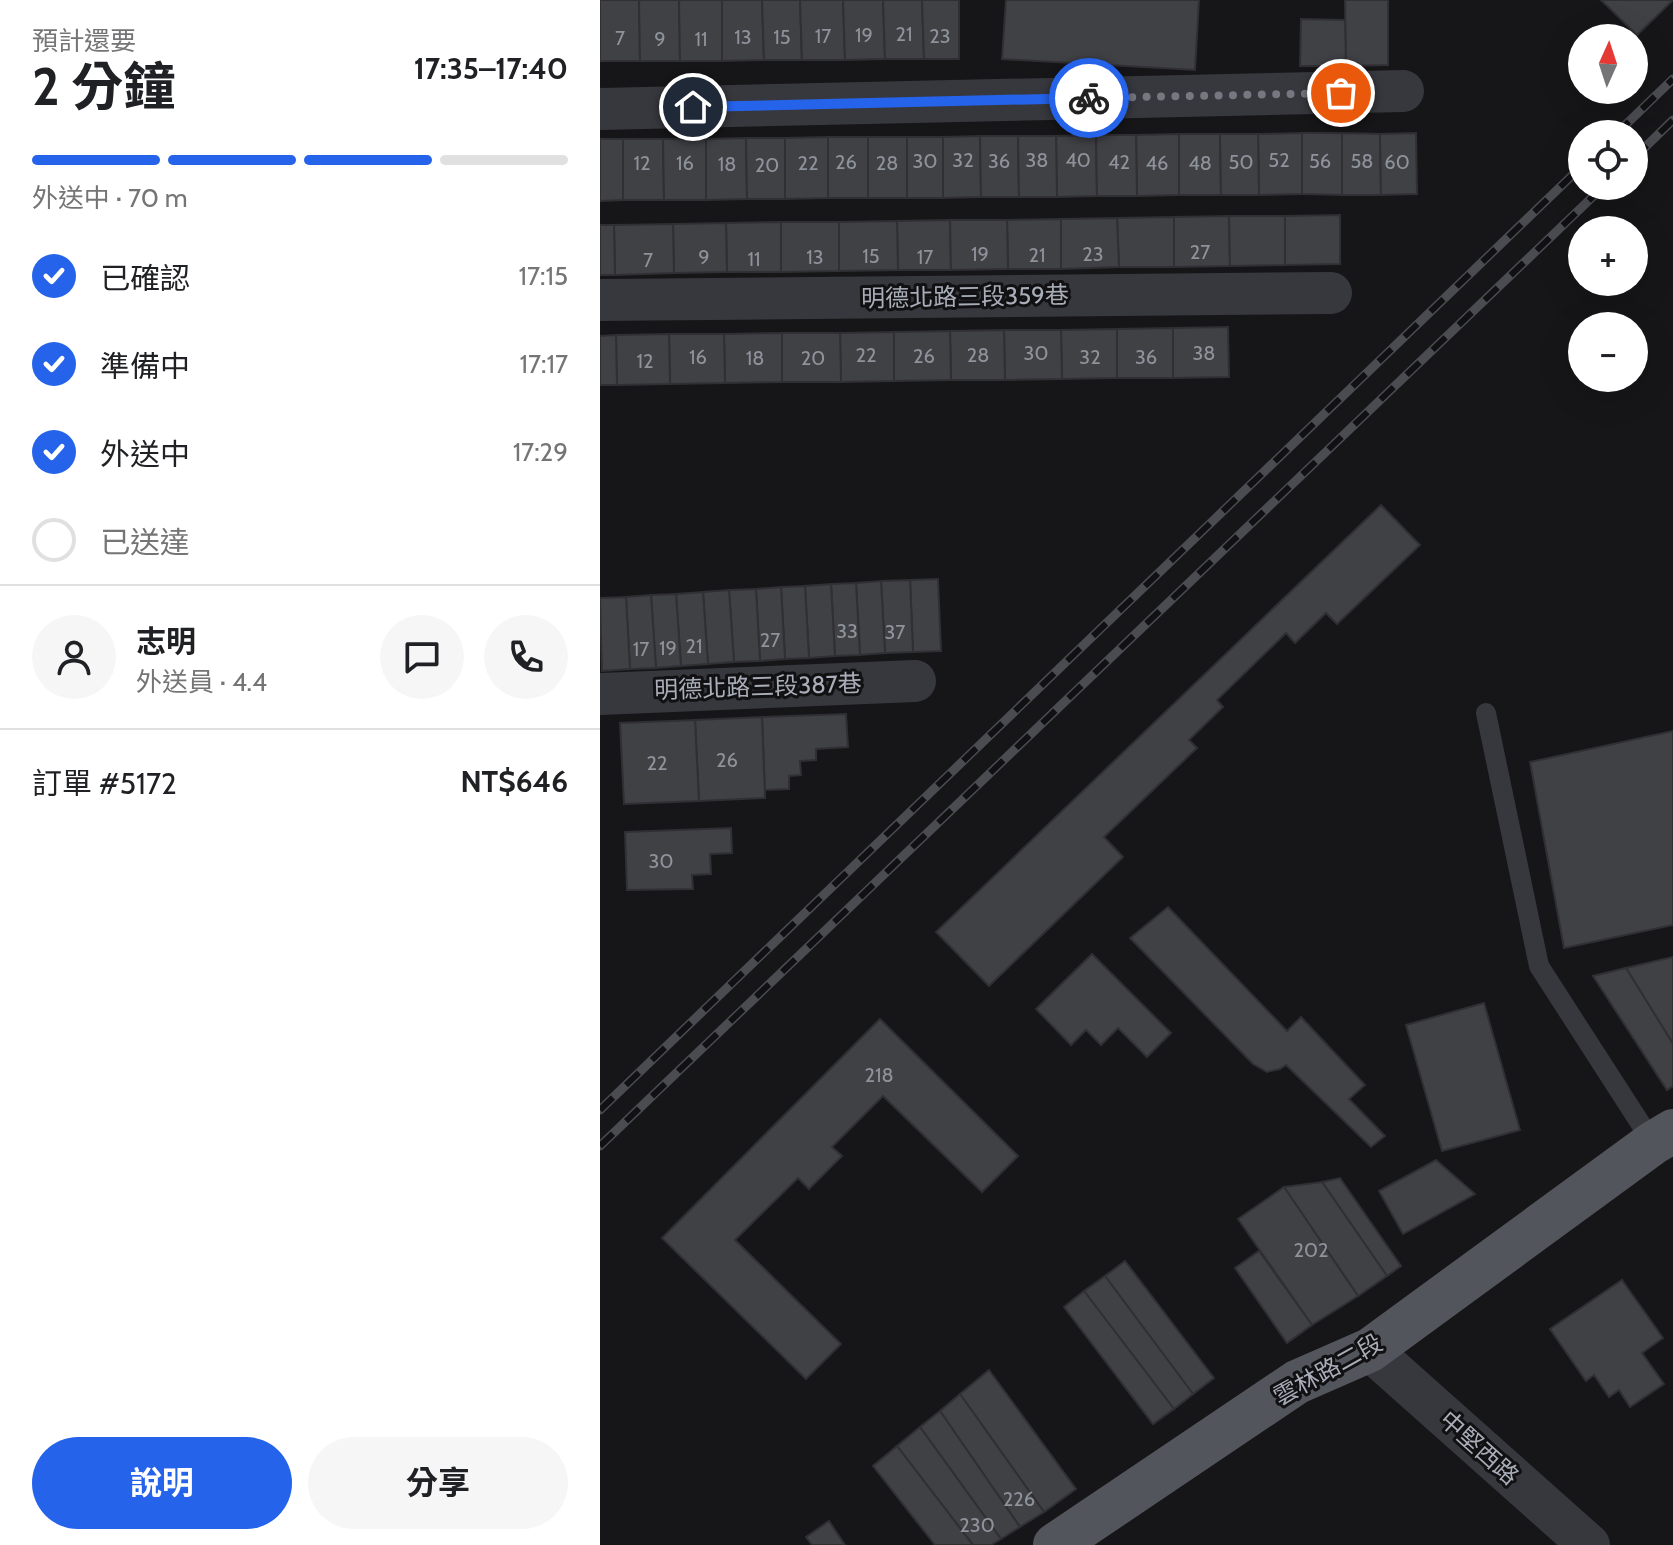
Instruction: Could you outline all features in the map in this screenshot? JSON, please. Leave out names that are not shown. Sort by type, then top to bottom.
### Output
[{"type":"main road","name":"雲林路二段","points":[[1055,1545],[1297,1382],[1370,1350],[1663,1137]]},
{"type":"street","points":[[600,109],[1403,91]]},
{"type":"street","name":"明德北路三段359巷","points":[[600,300],[1331,293]]},
{"type":"street","name":"明德北路三段387巷","points":[[600,694],[915,681]]},
{"type":"street","name":"中堅西路","points":[[1370,1350],[1589,1545]]},
{"type":"lane","points":[[1486,713],[1539,966],[1663,1137]]},
{"type":"building","points":[[600,0],[639,0],[640,61],[600,61]]},
{"type":"building","points":[[639,0],[679,0],[680,61],[640,61]]},
{"type":"building","points":[[679,0],[722,0],[722,61],[680,61]]},
{"type":"building","points":[[722,0],[762,0],[764,60],[722,61]]},
{"type":"building","points":[[762,0],[800,0],[802,60],[764,60]]},
{"type":"building","points":[[800,0],[843,0],[845,60],[802,60]]},
{"type":"building","points":[[843,0],[883,0],[885,59],[845,60]]},
{"type":"building","points":[[883,0],[922,0],[924,59],[885,59]]},
{"type":"building","points":[[922,0],[959,0],[959,59],[924,59]]},
{"type":"building","points":[[1006,0],[1199,0],[1195,70],[1002,59]]},
{"type":"building","points":[[1345,0],[1388,0],[1388,65],[1346,66]]},
{"type":"building","points":[[1601,0],[1673,0],[1648,24],[1626,24]]},
{"type":"building","points":[[1301,19],[1345,20],[1346,66],[1300,66]]},
{"type":"building","points":[[1302,133],[1302,194],[1259,195],[1258,134]]},
{"type":"building","points":[[1302,133],[1342,133],[1342,195],[1302,194]]},
{"type":"building","points":[[1342,133],[1380,134],[1381,195],[1342,195]]},
{"type":"building","points":[[1416,133],[1417,194],[1381,195],[1380,134]]},
{"type":"building","points":[[1179,134],[1220,134],[1221,195],[1179,195]]},
{"type":"building","points":[[1179,134],[1179,195],[1137,196],[1136,135]]},
{"type":"building","points":[[1220,134],[1258,134],[1259,195],[1221,195]]},
{"type":"building","points":[[1096,135],[1097,196],[1057,197],[1056,136]]},
{"type":"building","points":[[1096,135],[1136,135],[1137,196],[1097,196]]},
{"type":"building","points":[[980,136],[981,197],[943,198],[943,137]]},
{"type":"building","points":[[980,136],[1018,136],[1019,197],[981,197]]},
{"type":"building","points":[[1018,136],[1056,136],[1057,197],[1019,197]]},
{"type":"building","points":[[828,137],[828,198],[785,199],[785,138]]},
{"type":"building","points":[[828,137],[868,137],[868,198],[828,198]]},
{"type":"building","points":[[868,137],[907,137],[907,198],[868,198]]},
{"type":"building","points":[[907,137],[943,137],[943,198],[907,198]]},
{"type":"building","points":[[746,138],[747,199],[706,200],[706,139]]},
{"type":"building","points":[[746,138],[785,138],[785,199],[747,199]]},
{"type":"building","points":[[600,139],[623,139],[623,200],[600,201]]},
{"type":"building","points":[[623,139],[663,139],[664,200],[623,200]]},
{"type":"building","points":[[663,139],[706,139],[706,200],[664,200]]},
{"type":"building","points":[[1340,215],[1340,264],[1285,265],[1285,216]]},
{"type":"building","points":[[1229,216],[1230,266],[1174,267],[1174,217]]},
{"type":"building","points":[[1229,216],[1285,216],[1285,265],[1230,266]]},
{"type":"building","points":[[1174,217],[1174,267],[1119,267],[1117,218]]},
{"type":"building","points":[[1117,218],[1119,267],[1061,269],[1061,219]]},
{"type":"building","points":[[1061,219],[1061,269],[1008,269],[1007,220]]},
{"type":"building","points":[[950,220],[951,270],[898,270],[897,221]]},
{"type":"building","points":[[950,220],[1007,220],[1008,269],[951,270]]},
{"type":"building","points":[[897,221],[898,270],[839,271],[839,222]]},
{"type":"building","points":[[781,222],[781,272],[727,272],[726,223]]},
{"type":"building","points":[[781,222],[839,222],[839,271],[781,272]]},
{"type":"building","points":[[726,223],[727,272],[674,273],[673,224]]},
{"type":"building","points":[[673,224],[674,273],[615,275],[614,225]]},
{"type":"building","points":[[600,225],[614,225],[615,275],[600,275]]},
{"type":"building","points":[[1228,327],[1229,377],[1173,378],[1173,328]]},
{"type":"building","points":[[1173,328],[1173,378],[1117,378],[1117,329]]},
{"type":"building","points":[[1117,329],[1117,378],[1062,379],[1061,330]]},
{"type":"building","points":[[1004,330],[1061,330],[1062,379],[1005,380]]},
{"type":"building","points":[[1004,330],[1005,380],[951,380],[950,331]]},
{"type":"building","points":[[950,331],[951,380],[894,381],[894,332]]},
{"type":"building","points":[[894,332],[894,381],[841,382],[840,333]]},
{"type":"building","points":[[782,333],[782,382],[725,383],[724,334]]},
{"type":"building","points":[[782,333],[840,333],[841,382],[782,382]]},
{"type":"building","points":[[669,334],[724,334],[725,383],[670,384]]},
{"type":"building","points":[[669,334],[670,384],[617,385],[616,335]]},
{"type":"building","points":[[616,335],[617,385],[600,385],[600,336]]},
{"type":"building","points":[[1381,505],[1420,545],[1337,624],[1326,613],[1295,643],[1286,633],[1217,700],[1223,707],[1189,740],[1197,748],[1104,837],[1123,857],[989,986],[936,932]]},
{"type":"building","points":[[938,579],[941,651],[913,652],[910,580]]},
{"type":"building","points":[[910,580],[913,652],[885,653],[881,581]]},
{"type":"building","points":[[881,581],[885,653],[860,655],[856,583]]},
{"type":"building","points":[[856,583],[860,655],[835,656],[831,584]]},
{"type":"building","points":[[831,584],[835,656],[809,658],[805,586]]},
{"type":"building","points":[[805,586],[809,658],[785,659],[781,587]]},
{"type":"building","points":[[781,587],[785,659],[760,661],[756,589]]},
{"type":"building","points":[[756,589],[760,661],[734,662],[729,590]]},
{"type":"building","points":[[729,590],[734,662],[708,664],[703,592]]},
{"type":"building","points":[[703,592],[708,664],[681,666],[676,594]]},
{"type":"building","points":[[676,594],[681,666],[656,668],[651,595]]},
{"type":"building","points":[[651,595],[656,668],[630,669],[626,597]]},
{"type":"building","points":[[626,597],[630,669],[602,671],[600,598]]},
{"type":"building","points":[[846,714],[848,747],[816,749],[816,760],[800,761],[801,775],[789,776],[789,789],[765,790],[762,717]]},
{"type":"building","points":[[762,717],[765,798],[699,801],[695,720]]},
{"type":"building","points":[[695,720],[699,801],[624,804],[620,723]]},
{"type":"building","points":[[1673,731],[1673,925],[1564,948],[1530,762]]},
{"type":"building","points":[[731,828],[732,853],[710,854],[711,874],[692,875],[693,889],[627,890],[625,832]]},
{"type":"building","points":[[1168,907],[1287,1031],[1301,1017],[1365,1085],[1349,1099],[1385,1136],[1371,1147],[1286,1065],[1267,1072],[1253,1064],[1130,938]]},
{"type":"building","points":[[1092,954],[1171,1033],[1147,1057],[1118,1028],[1101,1045],[1086,1030],[1071,1045],[1036,1009]]},
{"type":"building","points":[[1673,957],[1673,1044],[1626,968]]},
{"type":"building","points":[[1626,968],[1673,1044],[1673,1086],[1667,1090],[1593,976]]},
{"type":"building","points":[[1484,1003],[1520,1130],[1442,1151],[1406,1025]]},
{"type":"building","points":[[880,1019],[1018,1156],[982,1192],[883,1096],[832,1147],[842,1156],[809,1189],[798,1178],[735,1240],[841,1344],[806,1379],[662,1238]]},
{"type":"building","points":[[1436,1160],[1475,1194],[1403,1234],[1379,1191]]},
{"type":"building","points":[[1340,1178],[1401,1266],[1387,1276],[1322,1182]]},
{"type":"building","points":[[1322,1182],[1387,1276],[1358,1296],[1284,1187]]},
{"type":"building","points":[[1284,1187],[1358,1296],[1312,1325],[1238,1219]]},
{"type":"building","points":[[1259,1251],[1312,1325],[1287,1343],[1235,1268]]},
{"type":"building","points":[[1125,1261],[1214,1378],[1193,1394],[1105,1276]]},
{"type":"building","points":[[1105,1276],[1193,1394],[1174,1409],[1084,1291]]},
{"type":"building","points":[[1622,1280],[1663,1338],[1642,1353],[1664,1384],[1630,1407],[1619,1390],[1609,1397],[1594,1375],[1586,1381],[1550,1329]]},
{"type":"building","points":[[1084,1291],[1174,1409],[1153,1424],[1064,1307]]},
{"type":"building","points":[[989,1370],[1076,1489],[1044,1512],[960,1394]]},
{"type":"building","points":[[960,1394],[1044,1512],[1020,1527],[940,1411]]},
{"type":"building","points":[[940,1411],[1020,1527],[1001,1539],[920,1427]]},
{"type":"building","points":[[920,1427],[1001,1539],[991,1545],[973,1545],[897,1446]]},
{"type":"building","points":[[897,1446],[973,1545],[935,1545],[873,1466]]},
{"type":"building","points":[[829,1521],[845,1545],[812,1545],[806,1537]]},
{"type":"railway","points":[[1631,120],[1673,79]]},
{"type":"railway","points":[[1648,144],[1673,120]]},
{"type":"railway","points":[[600,1110],[1568,179]]},
{"type":"railway","points":[[600,1146],[1589,200]]},
{"type":"way so far","points":[[1089,98],[1341,93]]},
{"type":"route","points":[[693,107],[1089,98]]}]
